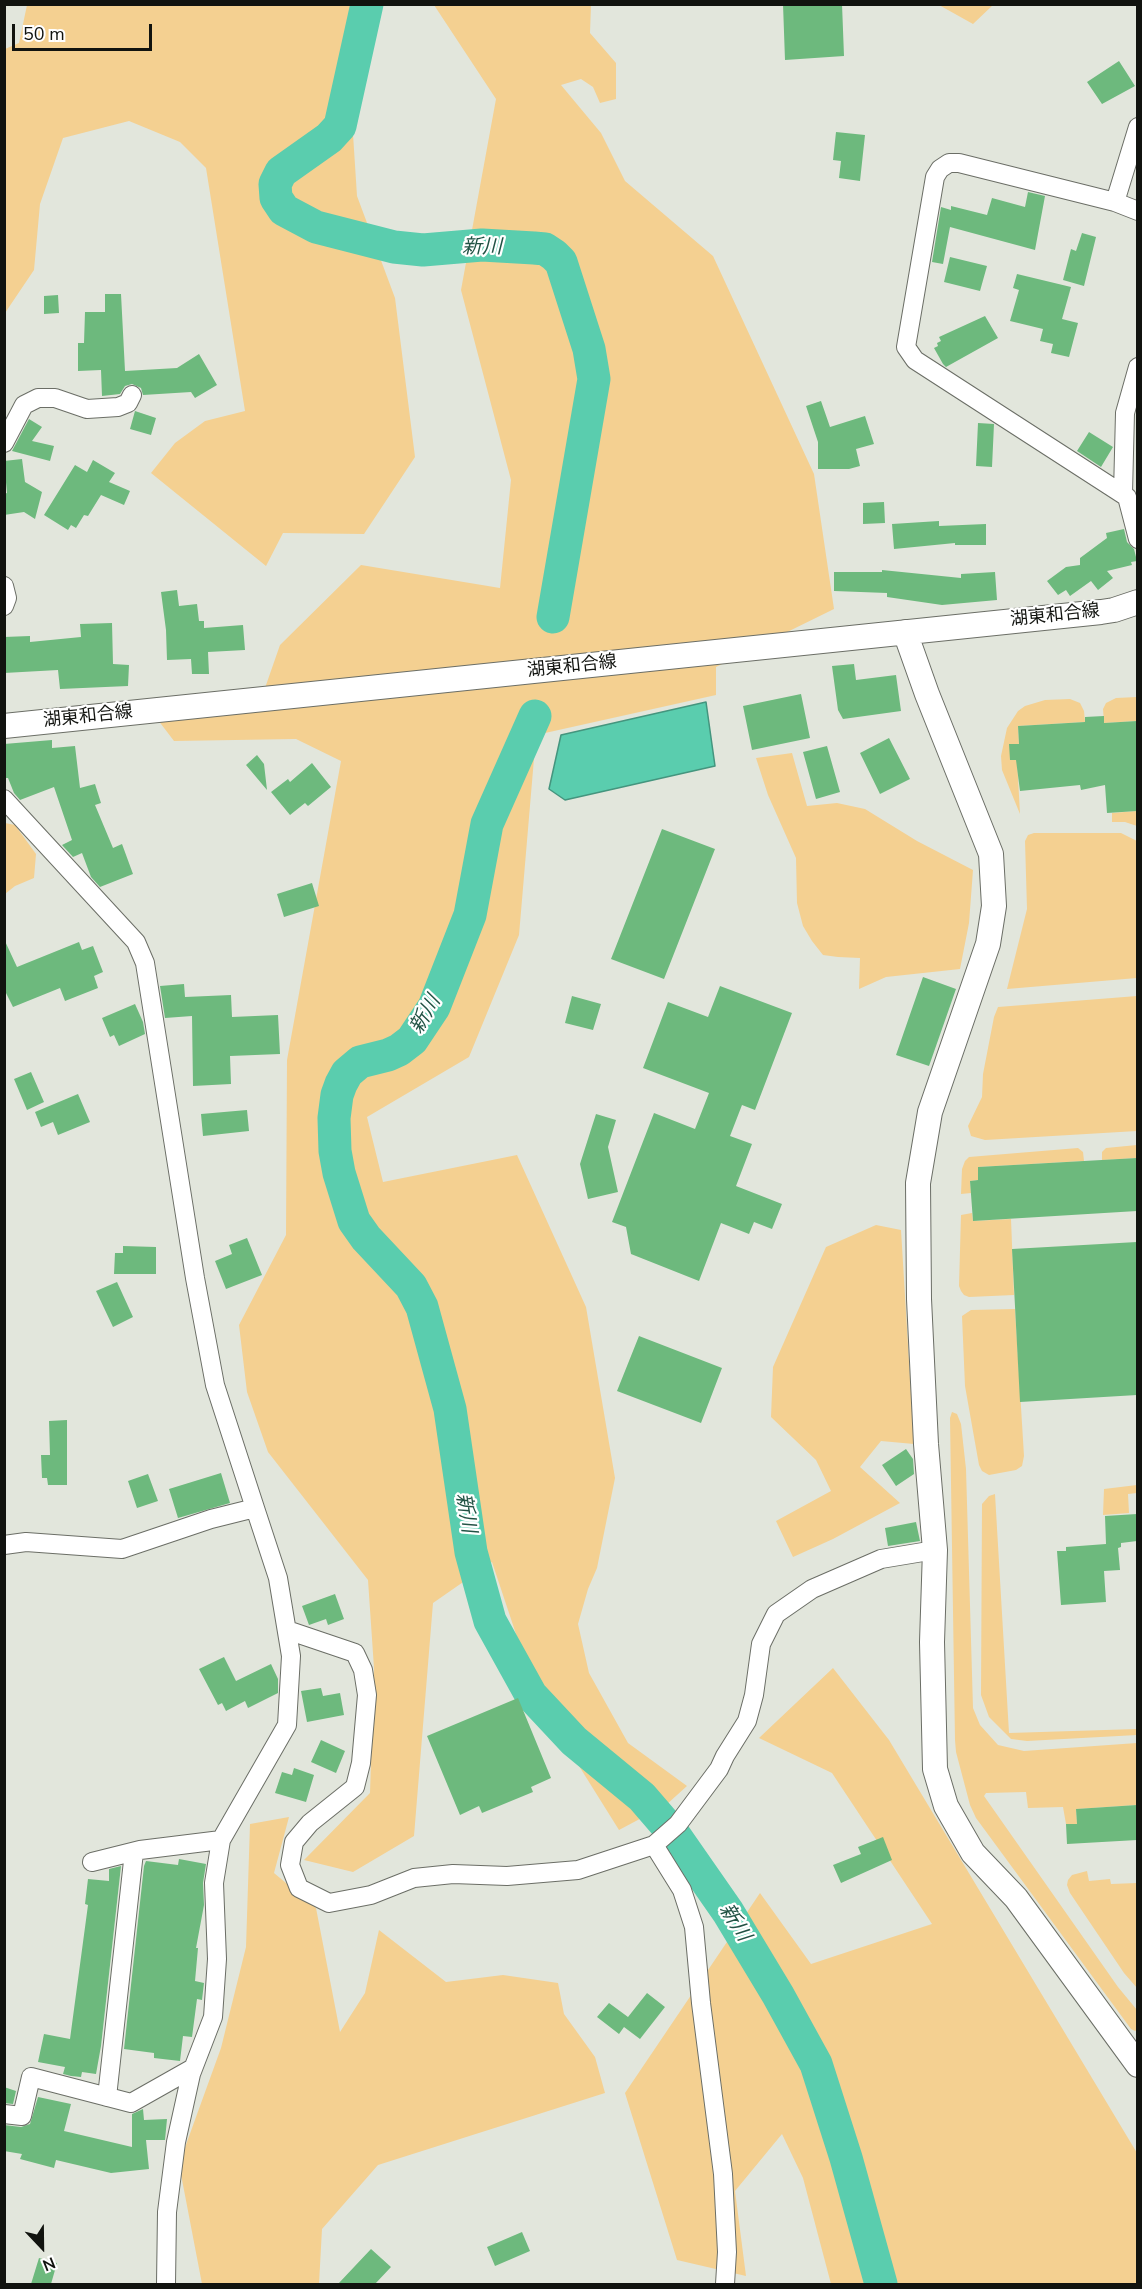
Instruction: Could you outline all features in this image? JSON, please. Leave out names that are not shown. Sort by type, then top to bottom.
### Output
[{"type":"street","points":[[1115,202],[1137,127]]},
{"type":"street","points":[[1137,211],[1115,202],[959,162],[940,169],[935,177],[906,346],[909,354],[915,360],[1123,493],[1130,502],[1137,539]]},
{"type":"street","points":[[1123,493],[1125,414],[1137,367]]},
{"type":"street","points":[[4,443],[24,405],[38,398],[56,398],[87,408],[118,407],[128,403],[132,395]]},
{"type":"street","points":[[4,585],[7,598],[4,606]]},
{"type":"street","name":"湖東和合線","points":[[4,726],[1101,612],[1137,602]]},
{"type":"street","points":[[905,632],[927,694],[991,854],[994,906],[988,944],[930,1112],[918,1184],[926,1433],[935,1550],[932,1642],[935,1768],[946,1806],[973,1853],[1016,1898],[1137,2065]]},
{"type":"street","points":[[4,799],[136,942],[145,963],[195,1278],[215,1385],[278,1578],[291,1656],[287,1725],[220,1840],[214,1883],[217,1959],[213,2017],[193,2068],[176,2142],[167,2212],[166,2284]]},
{"type":"street","points":[[4,1545],[26,1542],[122,1549],[255,1508]]},
{"type":"street","points":[[287,1630],[355,1653],[363,1670],[367,1695],[361,1763],[355,1787],[310,1823],[294,1842],[290,1865],[299,1888],[329,1903],[371,1895],[414,1878],[453,1874],[507,1876],[578,1870],[657,1843],[678,1824],[719,1769],[725,1755],[747,1721],[754,1695],[761,1644],[776,1614],[812,1589],[881,1559],[935,1550]]},
{"type":"street","points":[[92,1862],[134,1852],[220,1840]]},
{"type":"street","points":[[657,1843],[682,1890],[694,1927],[701,2003],[723,2175],[727,2252],[725,2284]]},
{"type":"street","points":[[107,2097],[134,1852]]},
{"type":"street","points":[[4,2114],[22,2116],[31,2077],[131,2103],[193,2068]]},
{"type":"shaded area","points":[[993,4],[973,24],[939,5]]},
{"type":"shaded area","points":[[27,5],[375,5],[351,103],[357,196],[395,298],[415,457],[364,534],[283,533],[266,566],[151,473],[175,443],[205,421],[245,411],[206,168],[180,142],[129,121],[63,138],[40,204],[34,270],[5,313],[5,49],[19,43]]},
{"type":"shaded area","points":[[434,5],[591,5],[590,33],[616,63],[616,99],[600,103],[593,87],[581,79],[561,85],[601,133],[625,181],[713,256],[814,474],[834,609],[716,667],[716,695],[536,735],[519,935],[469,1057],[367,1117],[383,1182],[517,1155],[586,1307],[615,1478],[597,1568],[578,1624],[589,1673],[628,1743],[687,1786],[666,1805],[619,1830],[574,1758],[517,1637],[492,1562],[433,1603],[414,1836],[353,1872],[304,1860],[370,1793],[374,1668],[368,1580],[268,1452],[247,1392],[239,1325],[286,1235],[287,1060],[341,761],[296,739],[174,741],[158,720],[258,708],[280,645],[361,565],[500,588],[511,480],[461,290],[496,99]]},
{"type":"shaded area","points":[[1137,697],[1137,721],[1104,723],[1103,709],[1106,703],[1116,698]]},
{"type":"shaded area","points":[[1070,699],[1080,703],[1084,711],[1085,722],[1018,726],[1019,744],[1009,744],[1017,759],[1020,814],[1002,770],[1001,756],[1007,728],[1018,711],[1025,706],[1045,700]]},
{"type":"shaded area","points":[[706,702],[715,766],[565,800],[549,789],[561,735]]},
{"type":"shaded area","points":[[792,753],[807,806],[837,803],[865,809],[917,841],[973,870],[969,923],[960,969],[886,977],[859,989],[860,958],[823,955],[812,941],[803,926],[797,903],[796,858],[768,795],[756,758]]},
{"type":"shaded area","points":[[1137,811],[1137,826],[1125,822],[1112,822],[1112,813]]},
{"type":"shaded area","points":[[5,823],[15,825],[36,854],[34,878],[15,886],[5,894]]},
{"type":"shaded area","points":[[1034,833],[1121,833],[1137,841],[1137,978],[1007,989],[1027,909],[1025,841],[1028,835]]},
{"type":"shaded area","points":[[1137,996],[1137,1131],[985,1140],[971,1136],[968,1126],[982,1097],[983,1074],[998,1007]]},
{"type":"shaded area","points":[[1137,1145],[1137,1158],[1102,1160],[1102,1152],[1106,1148]]},
{"type":"shaded area","points":[[1078,1148],[1083,1152],[1084,1161],[978,1167],[978,1180],[970,1181],[971,1193],[961,1194],[962,1169],[969,1157]]},
{"type":"shaded area","points":[[972,1213],[973,1221],[1011,1219],[1014,1295],[969,1297],[961,1291],[959,1286],[961,1215]]},
{"type":"shaded area","points":[[876,1225],[901,1230],[914,1444],[881,1441],[860,1467],[900,1503],[833,1539],[793,1557],[776,1521],[831,1491],[816,1460],[771,1417],[773,1367],[826,1247]]},
{"type":"shaded area","points":[[1015,1309],[1024,1456],[1022,1466],[1016,1470],[989,1475],[982,1471],[979,1465],[965,1386],[962,1316],[971,1310]]},
{"type":"shaded area","points":[[952,1412],[957,1414],[961,1424],[966,1469],[973,1708],[980,1725],[998,1745],[1024,1751],[1137,1743],[1137,1805],[1076,1809],[1077,1824],[1066,1824],[1063,1807],[1028,1808],[1026,1792],[986,1793],[984,1796],[1118,1987],[1137,2010],[1137,2030],[1135,2031],[1131,2029],[976,1818],[970,1805],[955,1740],[950,1418]]},
{"type":"shaded area","points":[[1137,1485],[1137,1493],[1128,1494],[1129,1513],[1103,1515],[1104,1489]]},
{"type":"shaded area","points":[[995,1494],[1009,1733],[1137,1729],[1137,1735],[1027,1741],[1011,1739],[989,1717],[981,1695],[982,1504],[989,1496]]},
{"type":"shaded area","points":[[833,1668],[889,1740],[1137,2153],[1137,2284],[831,2284],[803,2178],[782,2134],[735,2191],[746,2276],[677,2260],[625,2093],[760,1893],[811,1964],[932,1924],[832,1773],[759,1738]]},
{"type":"shaded area","points":[[289,1817],[274,1873],[316,1908],[340,2032],[365,1993],[379,1930],[446,1982],[503,1975],[558,1983],[564,2014],[595,2057],[605,2093],[378,2165],[322,2229],[319,2284],[202,2284],[179,2164],[221,2048],[246,1947],[250,1824]]},
{"type":"shaded area","points":[[1087,1871],[1089,1881],[1110,1879],[1111,1884],[1137,1883],[1137,1988],[1124,1973],[1070,1893],[1068,1880],[1072,1875]]},
{"type":"building","points":[[783,4],[842,4],[844,56],[785,60]]},
{"type":"building","points":[[1119,61],[1135,86],[1102,104],[1087,82]]},
{"type":"building","points":[[836,132],[865,135],[860,181],[839,178],[841,161],[833,160]]},
{"type":"building","points":[[1028,192],[1045,196],[1035,250],[950,227],[943,264],[932,262],[941,207],[951,210],[951,206],[987,215],[992,198],[1025,207]]},
{"type":"building","points":[[1082,233],[1096,237],[1084,286],[1063,280],[1071,249],[1076,251]]},
{"type":"building","points":[[950,257],[987,266],[980,291],[944,282]]},
{"type":"building","points":[[1017,274],[1071,287],[1062,319],[1078,323],[1069,357],[1051,353],[1053,344],[1040,341],[1043,329],[1010,321],[1019,290],[1013,288]]},
{"type":"building","points":[[105,294],[121,294],[125,371],[177,368],[199,354],[217,385],[195,398],[191,392],[143,395],[141,388],[132,384],[125,386],[120,394],[102,396],[101,370],[78,371],[78,343],[84,343],[85,312],[105,312]]},
{"type":"building","points":[[58,295],[59,313],[44,314],[44,296]]},
{"type":"building","points":[[985,316],[998,338],[946,367],[934,348],[941,341],[939,337]]},
{"type":"building","points":[[821,401],[830,427],[865,416],[874,444],[856,449],[860,466],[849,469],[818,469],[818,442],[806,406]]},
{"type":"building","points":[[135,411],[156,418],[151,435],[130,429]]},
{"type":"building","points":[[29,419],[42,427],[32,441],[54,446],[50,461],[12,451]]},
{"type":"building","points":[[978,423],[994,424],[992,467],[976,466]]},
{"type":"building","points":[[1089,432],[1113,447],[1101,467],[1077,451]]},
{"type":"building","points":[[22,459],[25,482],[42,492],[35,519],[24,512],[4,515],[4,494],[7,493],[4,461]]},
{"type":"building","points":[[93,460],[115,473],[109,482],[130,491],[124,505],[101,495],[88,516],[84,515],[76,528],[71,525],[68,530],[44,515],[75,465],[87,472]]},
{"type":"building","points":[[884,502],[885,523],[863,524],[863,503]]},
{"type":"building","points":[[939,521],[939,526],[986,524],[986,545],[955,545],[955,543],[894,549],[892,524]]},
{"type":"building","points":[[1124,529],[1127,542],[1134,549],[1137,561],[1131,562],[1132,565],[1107,571],[1113,578],[1098,590],[1091,581],[1070,596],[1066,590],[1058,595],[1047,581],[1066,567],[1080,565],[1080,558],[1107,538],[1106,533]]},
{"type":"building","points":[[882,570],[961,578],[961,574],[995,572],[997,600],[942,605],[887,597],[887,593],[834,591],[834,572],[882,572]]},
{"type":"building","points":[[177,590],[179,606],[197,604],[199,621],[204,621],[204,628],[243,625],[245,650],[208,652],[209,674],[192,674],[191,659],[167,660],[161,592]]},
{"type":"building","points":[[112,623],[113,664],[129,665],[128,686],[60,689],[58,670],[4,673],[4,637],[30,636],[30,642],[81,637],[80,624]]},
{"type":"building","points":[[854,664],[856,680],[896,675],[901,711],[843,719],[838,710],[832,666]]},
{"type":"building","points":[[801,694],[810,738],[752,750],[743,706]]},
{"type":"building","points":[[1104,716],[1104,723],[1137,721],[1137,811],[1107,813],[1105,785],[1081,790],[1080,785],[1020,791],[1016,760],[1010,760],[1009,744],[1019,744],[1018,726],[1085,722],[1085,717]]},
{"type":"building","points":[[889,738],[910,779],[880,794],[860,753]]},
{"type":"building","points":[[52,740],[52,748],[75,746],[80,788],[95,784],[101,803],[95,805],[113,848],[122,844],[133,874],[100,887],[91,877],[82,853],[73,857],[62,845],[72,840],[54,787],[20,800],[14,793],[8,778],[4,778],[4,744]]},
{"type":"building","points":[[827,746],[840,792],[816,799],[803,752]]},
{"type":"building","points":[[257,755],[264,764],[267,790],[246,765]]},
{"type":"building","points":[[312,763],[331,787],[308,806],[305,803],[290,815],[271,792],[288,779],[290,782]]},
{"type":"building","points":[[662,829],[715,849],[664,979],[611,959]]},
{"type":"building","points":[[312,883],[319,906],[284,917],[277,894]]},
{"type":"building","points":[[4,939],[17,967],[79,942],[82,950],[93,946],[103,972],[94,976],[98,988],[65,1001],[60,988],[13,1007],[4,989]]},
{"type":"building","points":[[923,977],[956,989],[929,1066],[896,1055]]},
{"type":"building","points":[[184,984],[185,997],[231,995],[232,1017],[278,1015],[280,1054],[230,1056],[231,1084],[193,1086],[192,1016],[165,1018],[160,986]]},
{"type":"building","points":[[720,986],[792,1013],[755,1110],[742,1105],[730,1136],[752,1144],[736,1186],[782,1204],[772,1229],[754,1222],[749,1234],[721,1223],[699,1281],[631,1254],[626,1227],[612,1222],[654,1113],[695,1129],[709,1093],[643,1068],[668,1002],[708,1017]]},
{"type":"building","points":[[572,996],[601,1004],[593,1030],[565,1023]]},
{"type":"building","points":[[135,1004],[143,1022],[145,1034],[119,1046],[114,1035],[110,1037],[102,1018]]},
{"type":"building","points":[[31,1072],[44,1102],[27,1110],[14,1079]]},
{"type":"building","points":[[78,1094],[90,1122],[58,1135],[53,1122],[41,1127],[35,1112]]},
{"type":"building","points":[[247,1110],[249,1131],[203,1136],[201,1114]]},
{"type":"building","points":[[596,1114],[616,1120],[608,1147],[618,1192],[588,1199],[580,1164]]},
{"type":"building","points":[[1137,1158],[1137,1211],[973,1221],[970,1181],[978,1180],[978,1167]]},
{"type":"building","points":[[247,1238],[262,1275],[226,1289],[215,1261],[232,1254],[229,1245]]},
{"type":"building","points":[[1137,1242],[1137,1395],[1020,1402],[1012,1249]]},
{"type":"building","points":[[123,1246],[156,1247],[156,1274],[114,1274],[115,1253],[123,1253]]},
{"type":"building","points":[[117,1282],[133,1317],[113,1327],[96,1291]]},
{"type":"building","points":[[639,1336],[722,1368],[701,1423],[617,1391]]},
{"type":"building","points":[[67,1420],[67,1485],[48,1485],[47,1478],[42,1478],[41,1455],[50,1455],[49,1421]]},
{"type":"building","points":[[906,1449],[913,1459],[914,1474],[896,1486],[882,1465]]},
{"type":"building","points":[[221,1473],[230,1503],[178,1518],[169,1489]]},
{"type":"building","points":[[148,1474],[158,1501],[137,1508],[128,1481]]},
{"type":"building","points":[[1137,1514],[1137,1541],[1121,1543],[1121,1547],[1118,1548],[1120,1570],[1104,1571],[1106,1602],[1061,1605],[1057,1551],[1066,1551],[1066,1547],[1106,1544],[1105,1516]]},
{"type":"building","points":[[916,1522],[920,1541],[888,1546],[885,1528]]},
{"type":"building","points":[[335,1594],[344,1619],[328,1625],[326,1619],[309,1625],[302,1606]]},
{"type":"building","points":[[224,1657],[236,1681],[271,1664],[278,1679],[278,1693],[248,1708],[245,1701],[226,1711],[222,1703],[218,1705],[199,1669]]},
{"type":"building","points":[[321,1688],[323,1696],[340,1693],[344,1715],[307,1722],[301,1691]]},
{"type":"building","points":[[518,1698],[551,1778],[531,1787],[533,1792],[482,1813],[479,1806],[460,1815],[427,1736]]},
{"type":"building","points":[[321,1740],[345,1751],[336,1773],[311,1762]]},
{"type":"building","points":[[294,1768],[314,1775],[306,1802],[275,1793],[282,1772],[292,1775]]},
{"type":"building","points":[[1137,1805],[1137,1840],[1067,1844],[1066,1824],[1077,1824],[1076,1809]]},
{"type":"building","points":[[883,1837],[892,1860],[841,1883],[833,1865],[861,1854],[858,1847]]},
{"type":"building","points":[[179,1859],[206,1864],[203,1883],[204,1905],[196,1948],[198,1948],[195,1981],[204,1983],[202,2000],[197,1999],[192,2037],[183,2036],[180,2061],[154,2058],[154,2053],[124,2049],[144,1866],[146,1861],[178,1865]]},
{"type":"building","points":[[121,1866],[96,2074],[82,2072],[81,2077],[63,2074],[65,2067],[38,2062],[44,2034],[70,2039],[88,1905],[85,1904],[88,1879],[109,1881],[109,1869]]},
{"type":"building","points":[[647,1993],[665,2007],[640,2039],[624,2027],[619,2034],[597,2017],[609,2003],[628,2017]]},
{"type":"building","points":[[4,2087],[16,2091],[13,2104],[4,2103]]},
{"type":"building","points":[[38,2097],[71,2104],[64,2131],[132,2147],[132,2114],[143,2109],[144,2120],[167,2119],[165,2140],[146,2140],[149,2169],[111,2173],[56,2160],[54,2168],[20,2159],[22,2154],[4,2151],[4,2125],[21,2127],[30,2124]]},
{"type":"building","points":[[522,2232],[530,2251],[495,2266],[487,2247]]},
{"type":"building","points":[[371,2249],[391,2267],[375,2284],[338,2284]]},
{"type":"building","points":[[39,2258],[57,2263],[51,2284],[31,2284]]},
{"type":"waterway","name":"新川","points":[[367,4],[340,126],[329,138],[281,172],[275,184],[276,198],[284,210],[316,227],[394,247],[423,250],[482,245],[534,248],[545,249],[561,262],[589,349],[594,379],[553,617]]},
{"type":"waterway","name":"新川","points":[[535,716],[487,824],[470,915],[434,1007],[412,1040],[388,1055],[360,1062],[347,1073],[341,1084],[334,1118],[335,1151],[339,1173],[354,1221],[366,1238],[411,1286],[422,1307],[450,1409],[471,1552],[490,1621],[531,1695],[574,1741],[642,1797],[673,1833],[728,1912],[778,1995],[816,2064],[846,2158],[881,2284]]}]
